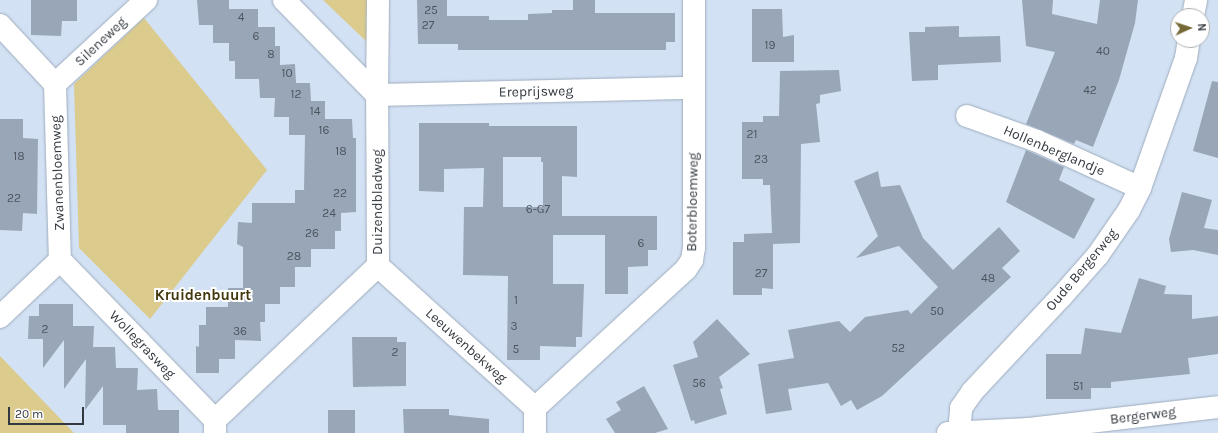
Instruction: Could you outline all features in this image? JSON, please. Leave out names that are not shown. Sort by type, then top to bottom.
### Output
[{"type":"street","name":"Sileneweg","points":[[55,84],[146,0]]},
{"type":"street","points":[[284,0],[377,95]]},
{"type":"street","name":"Duizendbladweg","points":[[215,426],[378,266],[378,0]]},
{"type":"street","name":"Boterbloemweg","points":[[535,408],[686,269],[692,260],[694,248],[694,0]]},
{"type":"street","points":[[0,26],[55,84]]},
{"type":"street","name":"Oude Bergerweg","points":[[955,433],[961,408],[972,392],[1061,297],[1101,251],[1129,210],[1140,188],[1186,58],[1188,48]]},
{"type":"street","name":"Zwanenbloemweg","points":[[55,84],[60,260]]},
{"type":"street","name":"Ereprijsweg","points":[[377,95],[694,88]]},
{"type":"street","name":"Hollenberglandje","points":[[967,116],[1037,141],[1140,188]]},
{"type":"street","points":[[0,317],[60,260]]},
{"type":"street","name":"Wollegrasweg","points":[[60,260],[215,426]]},
{"type":"street","name":"Leeuwenbekweg","points":[[378,266],[535,408]]},
{"type":"street","name":"Bergerweg","points":[[955,433],[1029,429],[1218,407]]},
{"type":"street","points":[[535,408],[535,433]]},
{"type":"shaded area","points":[[323,0],[368,0],[368,43]]},
{"type":"shaded area","points":[[144,18],[267,170],[150,319],[79,248],[74,84]]},
{"type":"shaded area","points":[[0,356],[74,433],[0,433]]},
{"type":"building","points":[[31,0],[77,0],[77,21],[62,21],[61,36],[31,35]]},
{"type":"building","points":[[197,0],[229,0],[229,9],[258,9],[258,27],[275,27],[275,46],[280,46],[280,65],[295,64],[296,83],[310,83],[311,101],[325,101],[325,119],[352,119],[353,138],[356,138],[356,212],[341,213],[341,231],[335,231],[335,249],[311,249],[311,267],[295,267],[295,287],[280,287],[280,304],[265,304],[265,322],[260,322],[261,341],[235,340],[235,359],[219,359],[219,373],[196,373],[196,346],[199,347],[199,325],[206,325],[206,307],[228,307],[228,288],[243,288],[243,247],[237,244],[238,222],[252,223],[252,203],[295,203],[295,190],[304,190],[305,135],[289,135],[289,117],[274,117],[275,98],[260,98],[259,79],[235,79],[235,61],[229,61],[229,43],[213,43],[213,25],[199,25]]},
{"type":"building","points":[[417,0],[447,0],[447,16],[489,16],[489,20],[528,20],[528,14],[552,13],[552,10],[573,10],[573,0],[595,0],[595,13],[675,13],[675,42],[666,42],[666,50],[458,50],[458,44],[418,44]]},
{"type":"building","points":[[1022,0],[1053,0],[1052,14],[1097,24],[1100,0],[1138,0],[1135,23],[1119,80],[1093,147],[1076,140],[1074,144],[1026,124],[1055,52],[1026,46]]},
{"type":"building","points":[[752,9],[782,9],[783,37],[794,35],[794,62],[752,62]]},
{"type":"building","points":[[959,26],[959,37],[1000,36],[1001,62],[938,65],[938,80],[912,81],[909,32],[925,32],[925,27]]},
{"type":"building","points":[[839,70],[841,91],[820,95],[820,103],[816,104],[820,142],[801,144],[800,243],[773,244],[773,289],[762,288],[762,295],[733,295],[733,242],[744,242],[744,234],[772,233],[770,185],[763,185],[763,179],[742,179],[742,122],[763,122],[763,116],[779,116],[780,71]]},
{"type":"building","points":[[1212,81],[1218,82],[1218,158],[1193,151]]},
{"type":"building","points":[[0,119],[23,119],[23,138],[38,139],[37,214],[23,213],[22,231],[0,230]]},
{"type":"building","points":[[419,123],[489,123],[489,126],[577,126],[577,177],[562,176],[562,216],[657,216],[657,250],[648,250],[648,266],[628,267],[628,294],[605,294],[605,235],[553,235],[553,284],[584,284],[582,337],[576,337],[576,347],[540,346],[540,360],[507,360],[508,276],[463,275],[464,207],[483,207],[484,168],[444,169],[444,192],[419,191]],"holes":[[[503,157],[541,157],[541,162],[543,162],[543,207],[503,207]]]},
{"type":"building","points":[[1026,150],[1064,167],[1059,180],[1095,199],[1074,239],[1006,202]]},
{"type":"building","points":[[878,171],[881,187],[900,185],[923,238],[953,270],[999,227],[1020,251],[1002,268],[1011,277],[882,396],[857,410],[851,400],[841,406],[828,383],[788,389],[792,410],[766,414],[758,364],[794,358],[788,330],[839,321],[850,332],[865,317],[908,310],[911,314],[938,287],[899,246],[856,258],[878,236],[854,181]]},
{"type":"building","points":[[1182,192],[1212,200],[1204,228],[1218,230],[1218,255],[1193,250],[1171,252],[1169,239]]},
{"type":"building","points":[[1139,278],[1166,286],[1164,294],[1192,295],[1192,319],[1218,316],[1218,354],[1188,358],[1190,374],[1111,382],[1111,388],[1091,388],[1091,399],[1046,399],[1046,354],[1081,354],[1085,328],[1121,333]]},
{"type":"building","points":[[39,304],[73,304],[73,326],[94,326],[93,347],[115,347],[116,368],[138,368],[137,390],[157,389],[158,410],[179,410],[179,433],[126,433],[126,425],[103,425],[103,386],[85,410],[86,359],[64,389],[64,340],[43,368],[43,339],[28,339],[29,316],[39,316]]},
{"type":"building","points":[[717,319],[750,354],[719,377],[723,388],[720,389],[727,414],[695,424],[694,420],[691,421],[673,365],[698,357],[693,342]]},
{"type":"building","points":[[352,337],[397,337],[397,342],[406,342],[406,386],[353,387]]},
{"type":"building","points":[[644,386],[668,429],[655,433],[615,433],[606,419],[621,410],[616,402]]},
{"type":"building","points":[[403,409],[449,409],[449,415],[489,419],[489,433],[404,433]]},
{"type":"building","points":[[328,410],[355,410],[355,433],[328,433]]},
{"type":"district","name":"Kruidenbuurt","points":[[203,296]]}]
